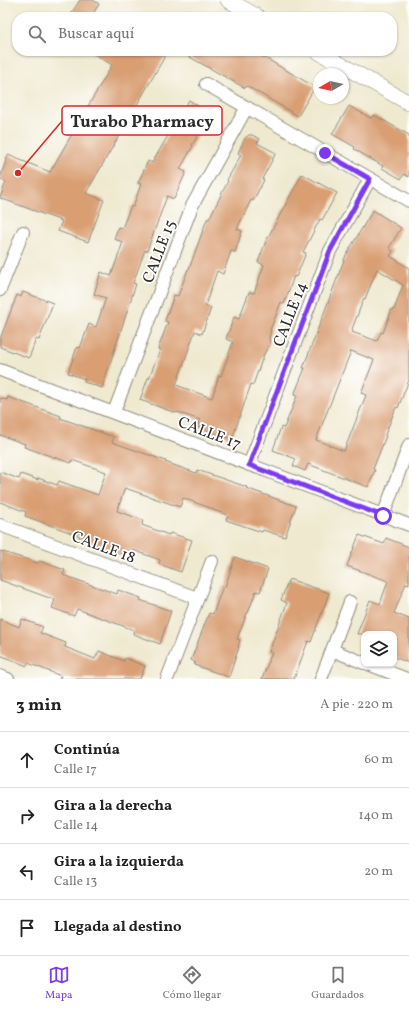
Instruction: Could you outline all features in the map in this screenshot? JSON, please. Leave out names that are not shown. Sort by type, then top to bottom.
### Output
[{"type":"street","points":[[228,0],[249,12]]},
{"type":"street","points":[[326,56],[409,103]]},
{"type":"street","points":[[206,84],[409,201]]},
{"type":"street","name":"CALLE 15","points":[[114,412],[192,206],[247,107]]},
{"type":"street","name":"CALLE 14","points":[[249,465],[330,251],[370,179]]},
{"type":"street","points":[[0,290],[23,232]]},
{"type":"street","name":"CALLE 17","points":[[0,370],[409,525]]},
{"type":"street","points":[[383,516],[409,445]]},
{"type":"street","name":"CALLE 18","points":[[0,525],[197,598]]},
{"type":"street","points":[[167,679],[212,561]]},
{"type":"street","points":[[321,679],[350,602]]},
{"type":"street","points":[[332,650],[361,662]]},
{"type":"street","points":[[376,667],[407,679]]},
{"type":"street","points":[[0,676],[8,679]]},
{"type":"building","points":[[80,0],[93,0],[99,4],[94,12],[72,12]]},
{"type":"building","points":[[98,56],[165,56],[86,193],[104,200],[88,242],[58,231],[62,221],[0,198],[6,182],[0,178],[8,155],[50,172],[112,65]]},
{"type":"building","points":[[188,56],[262,56],[313,86],[313,90],[298,116],[247,86],[245,88]]},
{"type":"building","points":[[189,100],[211,114],[192,145],[193,146],[180,169],[186,172],[174,199],[167,196],[147,251],[145,250],[133,283],[136,284],[102,388],[84,382],[85,379],[68,373],[77,347],[80,348],[89,324],[96,327],[106,298],[94,294],[101,272],[111,276],[123,242],[114,239],[118,227],[122,228],[131,206],[133,207],[141,184],[138,183],[148,161],[152,163]]},
{"type":"building","points":[[349,106],[371,118],[374,115],[409,135],[409,177],[404,174],[401,179],[382,168],[383,166],[354,149],[355,147],[332,134]]},
{"type":"building","points":[[249,135],[260,139],[257,143],[276,153],[262,179],[264,180],[253,201],[251,200],[237,229],[242,231],[235,252],[231,251],[223,274],[217,271],[205,306],[211,308],[202,334],[195,331],[176,385],[212,398],[219,375],[221,376],[233,342],[226,339],[234,317],[239,319],[249,292],[254,293],[264,265],[258,262],[266,241],[302,174],[337,193],[322,220],[320,219],[303,252],[306,253],[296,277],[294,276],[284,304],[281,302],[270,330],[270,343],[264,354],[253,385],[251,384],[232,439],[197,427],[200,420],[140,400],[160,350],[158,349],[168,322],[165,321],[174,295],[178,296],[207,219],[209,219],[228,181],[227,180],[241,155],[238,153],[245,138]]},
{"type":"building","points":[[373,210],[401,228],[389,248],[393,251],[390,256],[409,268],[409,380],[385,435],[386,436],[373,469],[375,470],[368,487],[308,464],[305,471],[293,466],[296,459],[273,450],[281,427],[284,428],[297,396],[294,395],[305,368],[303,368],[346,255]],"holes":[[[377,269],[403,285],[394,310],[392,309],[383,333],[381,332],[377,341],[352,332],[364,298],[365,299]],[[351,351],[374,360],[361,393],[366,395],[344,451],[316,440]]]},
{"type":"building","points":[[23,292],[53,303],[39,340],[36,339],[29,358],[0,347],[0,339],[17,295],[21,297]]},
{"type":"building","points":[[8,397],[61,416],[60,418],[114,437],[112,442],[196,473],[197,470],[247,487],[246,488],[296,506],[285,537],[263,530],[262,532],[226,520],[228,515],[183,498],[180,507],[125,488],[117,511],[143,520],[142,525],[169,535],[170,533],[192,540],[181,572],[159,564],[160,560],[133,550],[132,552],[126,550],[124,555],[79,538],[80,536],[25,516],[26,512],[0,502],[0,472],[19,479],[21,474],[57,485],[59,481],[98,495],[106,472],[72,460],[71,463],[24,447],[25,444],[0,435],[0,398],[7,400]]},
{"type":"building","points":[[359,535],[384,544],[386,538],[409,547],[409,584],[406,583],[394,613],[409,619],[409,663],[397,658],[397,631],[361,631],[361,634],[357,634],[370,600],[380,604],[388,581],[347,566]]},
{"type":"building","points":[[0,551],[38,563],[39,561],[65,570],[63,575],[117,594],[118,590],[171,611],[160,644],[133,634],[134,630],[77,609],[74,616],[52,608],[55,600],[0,580]]},
{"type":"building","points":[[235,557],[268,569],[260,592],[256,591],[237,639],[240,640],[239,647],[229,677],[194,665],[195,662],[191,660],[209,613],[213,614],[223,586],[225,587]]},
{"type":"building","points":[[289,579],[329,593],[311,642],[308,641],[294,679],[262,679],[272,652],[269,652],[287,603],[281,600]]},
{"type":"building","points":[[0,619],[19,627],[22,619],[43,627],[40,633],[66,643],[65,647],[95,659],[99,651],[124,661],[125,658],[145,666],[140,679],[59,679],[61,676],[28,663],[27,666],[0,655]]},
{"type":"place","name":"Turabo Pharmacy","points":[[18,173]]},
{"type":"route","points":[[325,153],[370,179],[330,251],[249,465],[383,516]]}]
